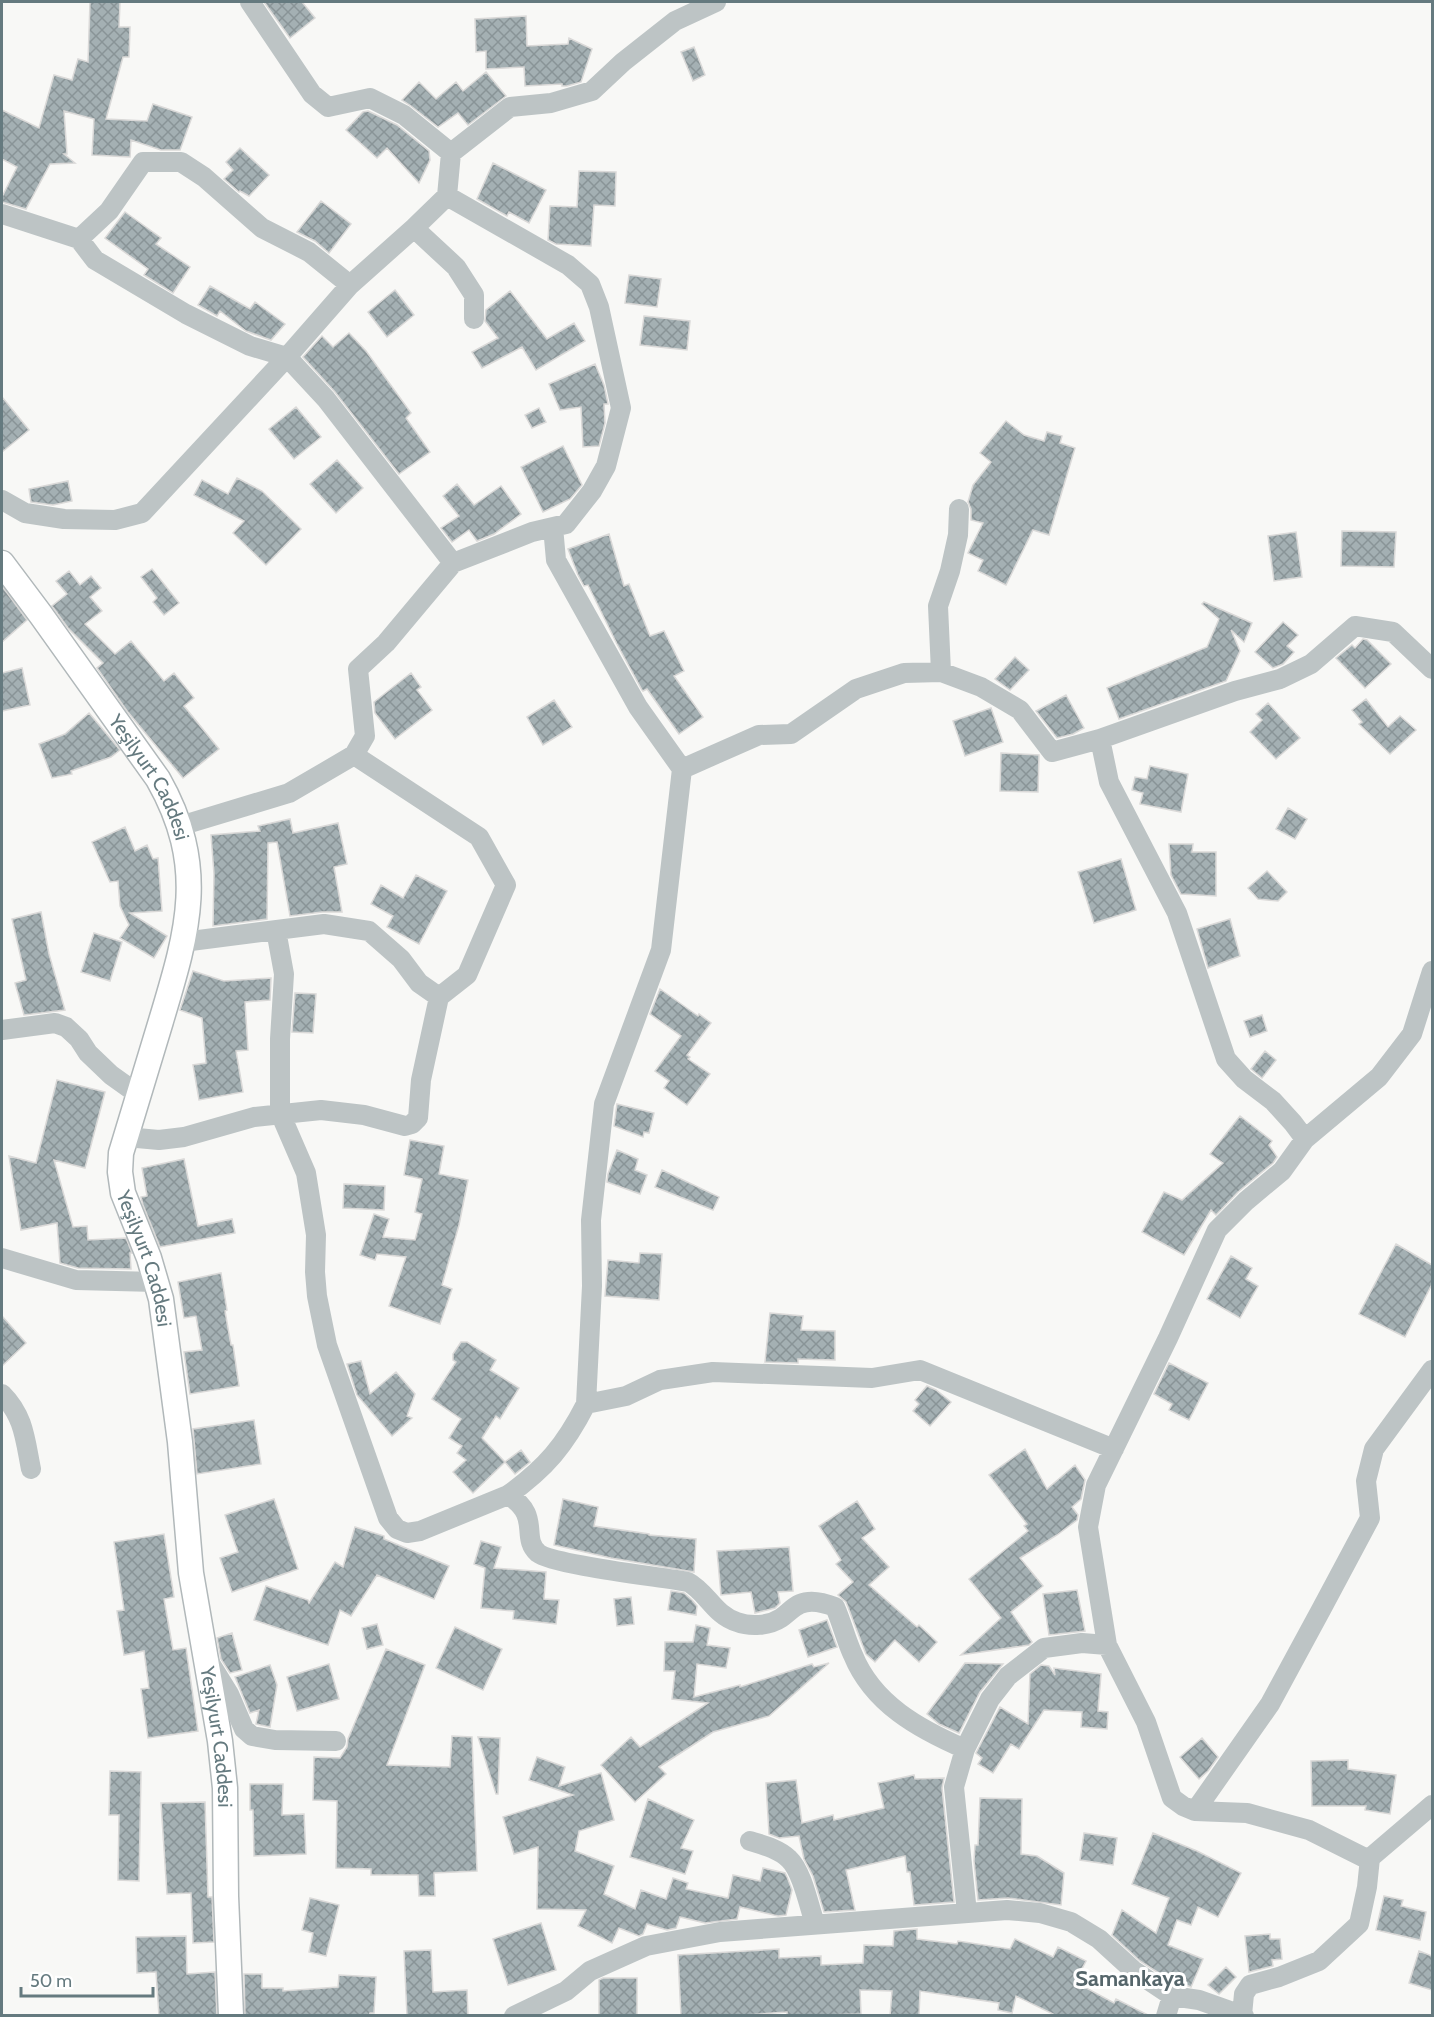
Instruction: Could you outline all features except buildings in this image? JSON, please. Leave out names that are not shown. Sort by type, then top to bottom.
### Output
[{"type":"main road","name":"Yeşilyurt Caddesi","points":[[2,563],[146,762],[172,803],[185,845],[189,896],[183,942],[121,1153],[120,1172],[123,1193],[149,1258],[161,1299],[180,1442],[191,1573],[216,1712],[225,1788],[226,1896],[231,2016]]},
{"type":"street","points":[[250,2],[312,94],[328,107],[370,98],[404,115],[451,153]]},
{"type":"street","points":[[2,500],[24,513],[64,519],[115,520],[142,513],[287,357],[350,285],[447,196],[451,153],[510,108],[551,103],[592,91],[623,62],[675,21],[716,2]]},
{"type":"street","points":[[79,239],[109,211],[143,162],[181,162],[204,177],[262,228],[309,252],[350,285]]},
{"type":"street","points":[[180,826],[289,793],[354,755],[364,736],[358,669],[386,643],[453,563],[532,532],[566,524],[592,491],[606,466],[621,408],[599,307],[590,284],[568,265],[447,196]]},
{"type":"street","points":[[2,214],[79,239],[95,260],[186,314],[250,346],[287,357],[326,399],[453,563]]},
{"type":"street","points":[[414,228],[456,267],[474,295],[474,319]]},
{"type":"street","points":[[941,672],[938,606],[950,571],[958,535],[959,509]]},
{"type":"street","points":[[276,930],[284,974],[280,1039],[280,1113],[306,1173],[316,1234],[315,1280],[327,1345],[388,1518],[397,1529],[407,1533],[420,1531],[508,1495],[525,1483],[549,1462],[571,1433],[586,1404],[592,1286],[591,1220],[604,1104],[661,950],[682,769],[638,707],[556,560],[553,527]]},
{"type":"street","points":[[682,769],[759,735],[791,734],[856,689],[904,673],[941,672],[981,687],[1020,710],[1052,752],[1100,739],[1236,691],[1280,678],[1311,664],[1355,626],[1393,632],[1432,669]]},
{"type":"street","points":[[1100,739],[1109,782],[1177,913],[1226,1059],[1244,1079],[1273,1101],[1305,1139]]},
{"type":"street","points":[[126,1137],[159,1140],[184,1137],[254,1117],[321,1110],[364,1115],[405,1126],[412,1124],[418,1118],[421,1080],[439,997],[467,975],[506,885],[478,837],[354,755]]},
{"type":"street","points":[[183,942],[324,924],[369,931],[401,959],[419,983],[439,997]]},
{"type":"street","points":[[1370,1858],[1309,1830],[1247,1813],[1196,1811],[1172,1798],[1146,1722],[1107,1646],[1089,1527],[1096,1485],[1168,1338],[1217,1230],[1246,1201],[1282,1171],[1305,1139],[1379,1077],[1412,1034],[1432,971]]},
{"type":"street","points":[[2,1030],[55,1023],[66,1027],[111,1075],[139,1095]]},
{"type":"street","points":[[2,1258],[76,1280],[156,1282]]},
{"type":"street","points":[[586,1404],[626,1396],[660,1380],[713,1372],[872,1378],[920,1370],[1114,1449]]},
{"type":"street","points":[[1196,1811],[1270,1704],[1322,1608],[1370,1518],[1366,1481],[1374,1449],[1432,1370]]},
{"type":"street","points":[[2,1394],[22,1422],[31,1469]]},
{"type":"street","points":[[508,1495],[527,1511],[533,1546],[539,1553],[550,1559],[688,1582],[698,1587],[719,1612],[738,1623],[763,1625],[778,1620],[801,1603],[821,1602],[835,1607],[853,1655],[866,1679],[904,1719],[965,1749]]},
{"type":"street","points":[[967,1913],[954,1787],[965,1749],[990,1700],[1008,1676],[1044,1648],[1082,1643],[1107,1646]]},
{"type":"street","points":[[206,1658],[229,1694],[244,1729],[252,1736],[275,1740],[336,1741]]},
{"type":"street","points":[[514,2016],[566,1991],[590,1971],[646,1946],[720,1932],[1007,1910],[1040,1913],[1071,1922],[1099,1939],[1133,1970],[1172,1996],[1199,2000],[1243,2015],[1244,1994],[1250,1985],[1279,1977],[1319,1961],[1359,1924],[1367,1887],[1370,1858],[1432,1805]]},
{"type":"street","points":[[750,1841],[780,1852],[789,1859],[796,1868],[815,1924]]},
{"type":"street","points":[[1166,2016],[1172,1996]]},
{"type":"district","name":"Samankaya","points":[[1130,1978]]}]
